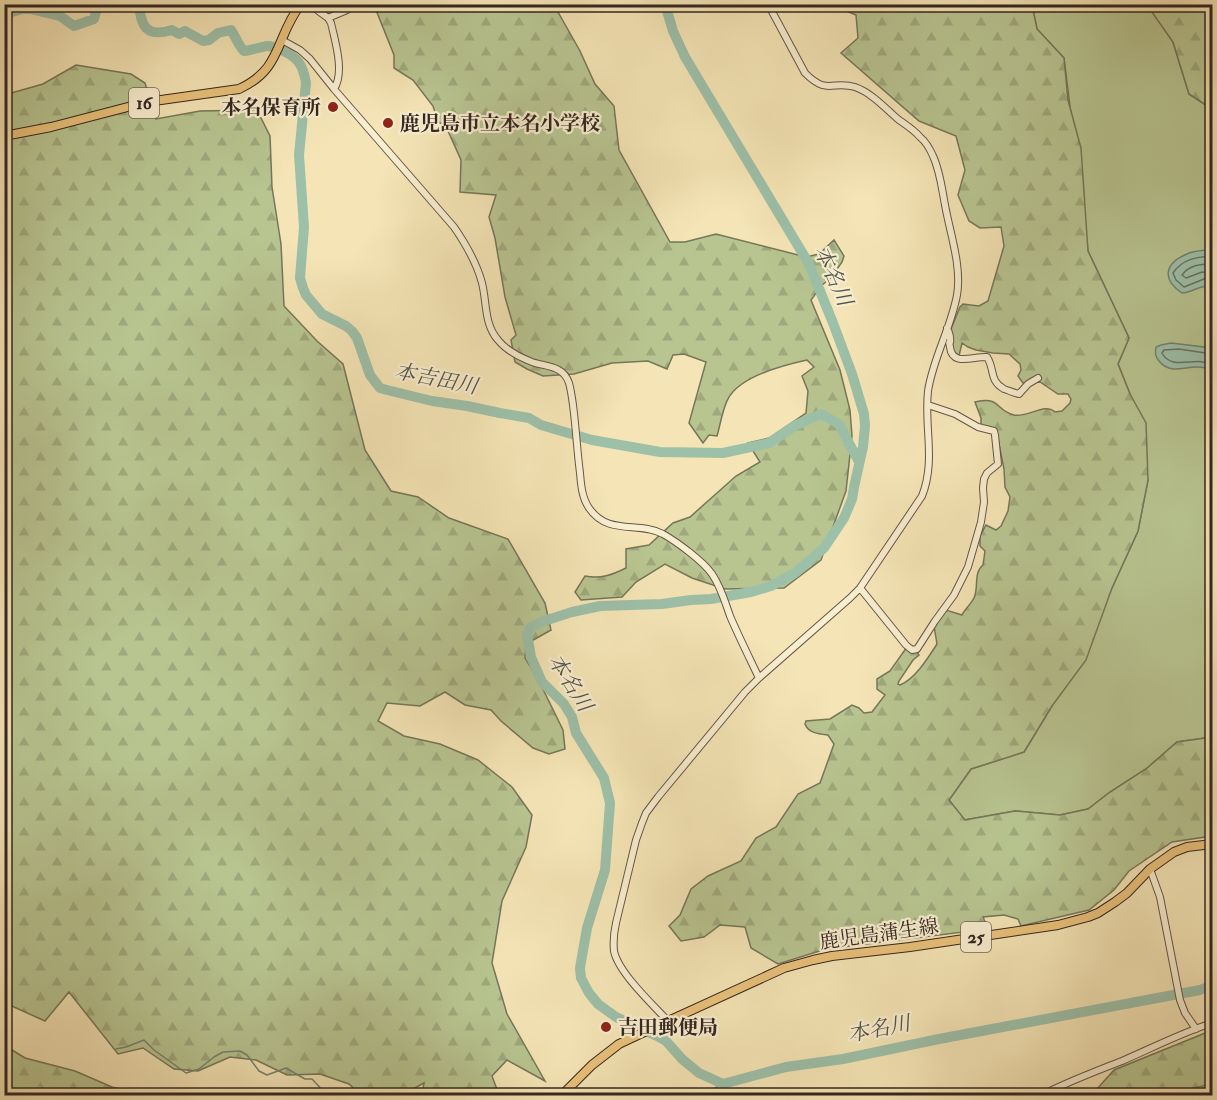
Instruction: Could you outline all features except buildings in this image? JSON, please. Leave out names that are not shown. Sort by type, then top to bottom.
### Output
[{"type":"highway","points":[[1191,1095],[1212,1091]]},
{"type":"main road","name":"16","points":[[4,136],[51,127],[147,102],[239,89],[260,77],[274,59],[292,17],[300,5]]},
{"type":"main road","name":"鹿児島蒲生線","points":[[561,1095],[609,1051],[773,972],[795,964],[832,956],[1058,925],[1088,917],[1098,913],[1127,893],[1150,869],[1174,852],[1187,847],[1212,844]]},
{"type":"street","points":[[309,4],[328,18],[339,58],[337,84],[334,89]]},
{"type":"street","points":[[328,18],[347,10],[345,4]]},
{"type":"street","points":[[668,1021],[625,972],[615,952],[616,923],[636,840],[646,813],[759,678],[860,588],[916,504],[926,484],[929,464],[928,391],[957,292],[958,274],[933,154],[916,132],[862,90],[848,86],[828,87],[811,79],[805,73],[768,4]]},
{"type":"street","points":[[281,43],[306,54],[460,235],[483,284],[488,321],[498,340],[521,357],[558,369],[565,375],[569,382],[577,430],[584,500],[594,514],[605,523],[657,531],[666,535],[705,566],[720,589],[759,678]]},
{"type":"street","points":[[947,327],[951,337],[949,346],[952,355],[963,360],[987,357],[999,386],[1019,394],[1028,384],[1038,378]]},
{"type":"street","points":[[860,588],[912,650],[917,649],[954,595],[968,567],[981,522],[984,478],[998,464],[995,435],[994,431],[978,427],[956,414],[928,405]]},
{"type":"street","points":[[1150,869],[1160,897],[1180,1000],[1185,1014],[1196,1029]]},
{"type":"street","points":[[1040,1095],[1212,1023]]},
{"type":"green space","points":[[374,5],[554,5],[580,51],[595,84],[614,106],[619,150],[670,242],[685,242],[716,234],[806,257],[819,254],[834,240],[844,256],[842,262],[811,300],[840,370],[850,410],[852,436],[846,491],[821,560],[784,588],[725,589],[692,578],[665,564],[636,582],[622,597],[581,600],[575,592],[585,576],[606,576],[626,568],[626,549],[649,545],[673,523],[690,517],[736,476],[760,462],[748,443],[769,438],[806,413],[808,391],[802,376],[814,367],[807,360],[797,362],[763,373],[742,384],[726,402],[717,436],[709,435],[703,443],[689,423],[706,362],[684,354],[673,355],[667,369],[648,361],[612,363],[574,374],[543,376],[515,362],[511,340],[516,335],[505,297],[489,217],[496,195],[460,192],[461,160],[448,131],[438,121],[433,106],[413,80],[394,68],[394,55]]},
{"type":"green space","points":[[832,5],[1032,5],[1037,29],[1064,58],[1068,100],[1081,148],[1088,251],[1129,338],[1118,364],[1130,394],[1146,423],[1148,480],[1138,531],[1112,588],[1086,660],[1052,706],[1024,752],[971,769],[949,800],[965,820],[1015,811],[1060,815],[1088,809],[1146,769],[1177,742],[1212,737],[1212,836],[1172,842],[1129,871],[1114,890],[1089,910],[1021,926],[1018,919],[1004,915],[983,917],[988,929],[826,949],[778,964],[751,948],[745,927],[720,925],[704,937],[681,941],[669,926],[680,915],[691,889],[708,876],[741,861],[756,838],[776,827],[798,794],[820,783],[834,744],[828,735],[809,729],[805,724],[806,721],[830,719],[852,705],[864,713],[872,712],[885,695],[877,689],[877,679],[890,671],[907,647],[919,655],[913,660],[898,684],[911,678],[921,668],[937,644],[934,626],[946,610],[962,615],[973,600],[977,576],[983,565],[985,551],[980,546],[980,536],[986,525],[996,530],[1001,526],[1008,511],[1010,497],[1005,487],[997,434],[981,425],[975,402],[994,402],[1008,413],[1019,415],[1041,409],[1062,411],[1071,399],[1068,394],[1058,394],[1040,382],[1023,383],[1018,376],[1021,370],[1020,364],[1009,354],[976,350],[962,343],[959,356],[956,357],[950,348],[951,329],[960,307],[963,304],[979,306],[988,301],[1004,246],[1001,227],[980,228],[969,221],[958,195],[965,170],[956,136],[919,121],[841,53],[858,38],[856,15]]},
{"type":"green space","points":[[1032,5],[1149,5],[1173,42],[1189,94],[1212,109],[1212,737],[1177,742],[1146,769],[1088,809],[1060,815],[1015,811],[964,820],[949,800],[971,769],[1024,752],[1052,706],[1112,588],[1138,531],[1148,480],[1130,394],[1118,364],[1129,338],[1088,251],[1064,58],[1037,29]]},
{"type":"green space","points":[[1147,5],[1212,5],[1212,109],[1189,94],[1173,42]]},
{"type":"green space","points":[[76,65],[131,74],[145,83],[156,119],[200,111],[257,110],[270,136],[272,187],[281,244],[284,306],[317,341],[343,364],[365,450],[391,491],[418,497],[449,518],[508,539],[545,603],[551,630],[526,644],[525,658],[563,730],[565,749],[549,754],[533,748],[491,710],[465,705],[445,692],[420,706],[387,703],[378,721],[404,736],[440,744],[478,760],[512,787],[532,815],[526,847],[502,901],[492,963],[507,1014],[545,1081],[507,1060],[492,1076],[499,1095],[422,1095],[424,1083],[402,1095],[362,1096],[349,1084],[320,1074],[287,1075],[256,1060],[230,1057],[198,1071],[174,1069],[143,1048],[118,1054],[69,992],[45,1021],[5,1003],[4,95],[43,84]]},
{"type":"green space","points":[[1212,1031],[1212,1084],[1163,1095],[1087,1095],[1097,1089],[1114,1070]]},
{"type":"green space","points":[[4,1045],[25,1058],[75,1071],[112,1087],[144,1095],[5,1095]]},
{"type":"water","points":[[1212,250],[1212,287],[1182,293],[1171,282],[1168,272],[1170,267],[1187,254]]},
{"type":"water","points":[[1171,343],[1212,348],[1212,373],[1206,368],[1175,369],[1164,366],[1157,358],[1156,347]]},
{"type":"waterway","name":"本吉田川","points":[[4,12],[26,8],[60,16],[74,26],[94,19],[98,4]]},
{"type":"waterway","name":"本吉田川","points":[[139,4],[144,25],[152,31],[172,30],[179,34],[185,31],[203,41],[209,40],[218,33],[231,30],[244,51],[272,46],[299,62],[306,83],[299,155],[304,227],[300,278],[306,295],[322,314],[352,331],[357,338],[370,375],[380,388],[432,401],[529,418],[541,425],[592,440],[660,452],[723,453],[769,443],[796,425],[821,414],[839,424],[859,462]]},
{"type":"waterway","name":"本名川","points":[[665,4],[673,31],[685,57],[809,264],[852,374],[864,414],[865,426],[852,499],[844,518],[824,548],[795,573],[771,586],[711,599],[662,604],[600,606],[572,612],[531,627],[527,634],[531,657],[542,682],[564,704],[572,717],[576,733],[604,778],[610,803],[605,870],[587,928],[580,968],[581,978],[589,993],[598,1004],[616,1017],[666,1041],[699,1073],[723,1084],[786,1067],[843,1059],[1200,990],[1212,985]]},
{"type":"waterway","points":[[116,1049],[144,1040],[186,1073],[199,1069],[223,1052],[240,1051],[247,1055],[259,1071],[267,1075],[286,1068],[305,1079],[312,1079],[328,1096]]},
{"type":"waterway","points":[[699,1096],[723,1084]]},
{"type":"place","name":"本名保育所","points":[[333,107]]},
{"type":"place","name":"鹿児島市立本名小学校","points":[[388,123]]},
{"type":"place","name":"吉田郵便局","points":[[606,1027]]}]
